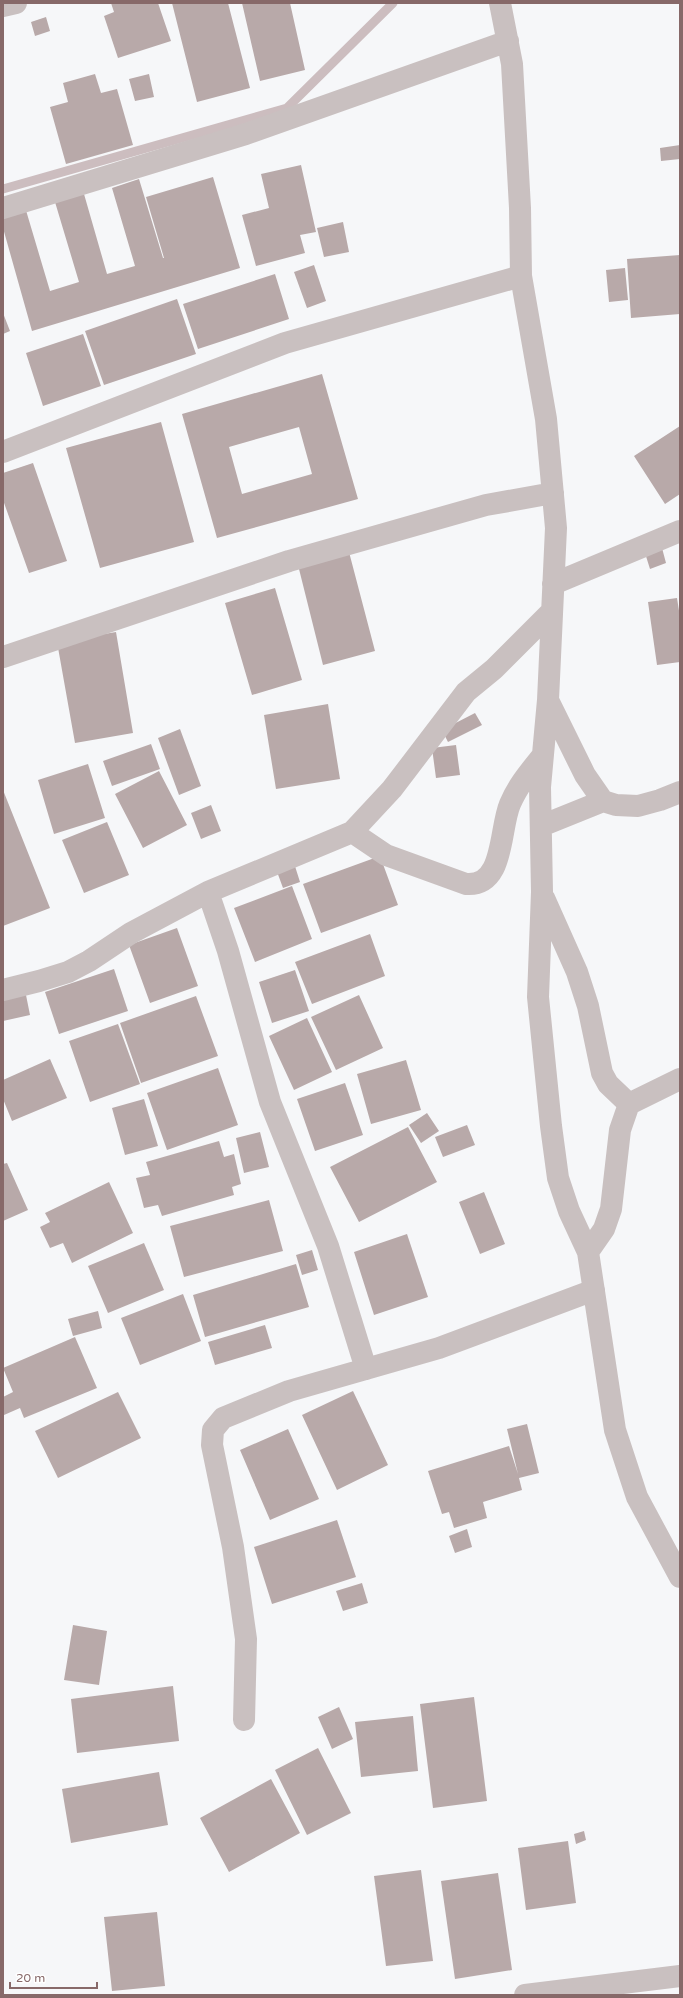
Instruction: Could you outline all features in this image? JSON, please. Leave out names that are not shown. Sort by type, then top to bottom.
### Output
[{"type":"street","points":[[3,6],[16,3]]},
{"type":"street","points":[[500,3],[512,64],[520,208],[521,276],[546,419],[556,528],[548,700],[540,787],[542,892],[538,997],[553,1141],[558,1178],[569,1211],[588,1252],[615,1430],[637,1497],[680,1577]]},
{"type":"street","points":[[3,208],[246,134],[508,41]]},
{"type":"street","points":[[3,452],[284,343],[521,276]]},
{"type":"street","points":[[3,657],[289,561],[486,505],[553,493]]},
{"type":"street","points":[[553,584],[680,531]]},
{"type":"street","points":[[3,990],[40,981],[68,972],[89,962],[131,933],[208,892],[352,832],[392,789],[466,692],[494,669],[552,611]]},
{"type":"street","points":[[548,700],[585,775],[603,800],[616,805],[638,806],[660,800],[680,792]]},
{"type":"street","points":[[352,832],[386,855],[466,884],[480,884],[492,874],[510,805],[516,792],[543,755]]},
{"type":"street","points":[[541,826],[603,800]]},
{"type":"street","points":[[208,892],[228,951],[270,1102],[328,1246],[366,1369]]},
{"type":"street","points":[[542,892],[577,972],[588,1006],[602,1073],[612,1089],[629,1104]]},
{"type":"street","points":[[588,1252],[604,1229],[611,1209],[620,1130],[629,1104],[680,1080]]},
{"type":"street","points":[[244,1720],[246,1640],[233,1547],[212,1445],[214,1430],[223,1418],[289,1391],[440,1348],[594,1290]]},
{"type":"street","points":[[524,1995],[680,1976]]},
{"type":"building","points":[[111,3],[158,3],[171,41],[118,58],[104,16],[114,12]]},
{"type":"building","points":[[172,3],[228,3],[250,88],[197,102]]},
{"type":"building","points":[[242,3],[290,3],[305,70],[260,81]]},
{"type":"building","points":[[46,17],[50,31],[35,36],[31,22]]},
{"type":"building","points":[[95,74],[101,93],[117,89],[133,145],[66,164],[50,107],[68,102],[63,83]]},
{"type":"building","points":[[149,74],[154,97],[135,101],[129,79]]},
{"type":"building","points":[[680,145],[680,159],[661,161],[660,148]]},
{"type":"building","points":[[301,165],[316,232],[300,235],[305,253],[256,266],[242,215],[269,208],[261,174]]},
{"type":"building","points":[[213,177],[240,268],[32,331],[3,228],[3,214],[25,207],[50,291],[79,282],[55,202],[84,194],[107,274],[135,266],[112,188],[139,179],[164,258],[146,197]]},
{"type":"building","points":[[343,222],[349,252],[324,257],[317,228]]},
{"type":"building","points":[[680,255],[680,314],[631,318],[627,259]]},
{"type":"building","points":[[314,265],[326,301],[307,308],[294,272]]},
{"type":"building","points":[[625,268],[628,300],[609,302],[606,270]]},
{"type":"building","points":[[275,274],[289,319],[198,349],[183,304]]},
{"type":"building","points":[[177,299],[196,354],[104,385],[85,331]]},
{"type":"building","points":[[3,313],[10,331],[3,334]]},
{"type":"building","points":[[83,334],[101,386],[43,406],[26,353]]},
{"type":"building","points":[[322,374],[358,499],[217,538],[182,414]],"holes":[[[299,427],[312,474],[242,494],[229,447]]]},
{"type":"building","points":[[161,422],[194,542],[100,568],[66,448]]},
{"type":"building","points":[[680,426],[680,494],[665,504],[634,456]]},
{"type":"building","points":[[33,463],[67,561],[29,573],[3,500],[3,473]]},
{"type":"building","points":[[662,548],[666,563],[650,569],[645,553]]},
{"type":"building","points":[[349,552],[375,651],[323,665],[298,565]]},
{"type":"building","points":[[275,588],[302,680],[252,695],[225,603]]},
{"type":"building","points":[[677,598],[680,617],[680,662],[657,665],[648,602]]},
{"type":"building","points":[[116,632],[133,733],[75,743],[57,642]]},
{"type":"building","points":[[328,704],[340,779],[276,789],[264,715]]},
{"type":"building","points":[[475,713],[482,725],[448,742],[442,730]]},
{"type":"building","points":[[180,729],[201,786],[179,795],[158,738]]},
{"type":"building","points":[[151,744],[160,769],[112,786],[103,761]]},
{"type":"building","points":[[456,745],[460,775],[436,778],[432,748]]},
{"type":"building","points":[[88,764],[105,818],[54,834],[38,780]]},
{"type":"building","points":[[159,771],[187,825],[143,848],[115,794]]},
{"type":"building","points":[[3,790],[50,908],[3,926]]},
{"type":"building","points":[[211,805],[221,831],[201,839],[191,813]]},
{"type":"building","points":[[107,822],[129,875],[84,893],[62,840]]},
{"type":"building","points":[[380,856],[398,905],[321,933],[303,884]]},
{"type":"building","points":[[294,863],[300,882],[283,888],[276,869]]},
{"type":"building","points":[[292,886],[312,939],[255,962],[234,908]]},
{"type":"building","points":[[177,928],[198,986],[150,1003],[129,945]]},
{"type":"building","points":[[370,934],[385,976],[312,1004],[295,962]]},
{"type":"building","points":[[114,969],[128,1011],[59,1034],[45,992]]},
{"type":"building","points":[[295,970],[309,1011],[272,1023],[259,982]]},
{"type":"building","points":[[25,990],[30,1015],[3,1021],[3,995]]},
{"type":"building","points":[[359,995],[383,1048],[336,1070],[311,1017]]},
{"type":"building","points":[[196,996],[218,1056],[141,1083],[120,1023]]},
{"type":"building","points":[[307,1018],[332,1072],[294,1090],[269,1036]]},
{"type":"building","points":[[118,1024],[140,1084],[90,1102],[69,1041]]},
{"type":"building","points":[[50,1059],[67,1098],[12,1121],[3,1099],[3,1080]]},
{"type":"building","points":[[406,1060],[421,1110],[371,1124],[357,1074]]},
{"type":"building","points":[[218,1068],[238,1125],[167,1150],[147,1093]]},
{"type":"building","points":[[345,1083],[363,1135],[315,1151],[297,1099]]},
{"type":"building","points":[[144,1099],[158,1146],[125,1155],[112,1108]]},
{"type":"building","points":[[427,1113],[439,1131],[421,1143],[409,1125]]},
{"type":"building","points":[[467,1125],[475,1145],[443,1157],[435,1137]]},
{"type":"building","points":[[408,1127],[437,1182],[359,1222],[330,1167]]},
{"type":"building","points":[[260,1132],[269,1167],[244,1173],[236,1138]]},
{"type":"building","points":[[219,1141],[224,1157],[234,1154],[241,1184],[232,1187],[234,1195],[162,1216],[158,1205],[144,1208],[136,1178],[150,1175],[146,1162]]},
{"type":"building","points":[[7,1163],[28,1210],[3,1221],[3,1164]]},
{"type":"building","points":[[109,1182],[133,1233],[72,1263],[63,1243],[50,1248],[40,1227],[50,1222],[45,1213]]},
{"type":"building","points":[[484,1192],[505,1244],[480,1254],[459,1202]]},
{"type":"building","points":[[269,1200],[283,1251],[184,1277],[170,1226]]},
{"type":"building","points":[[407,1234],[428,1297],[374,1315],[354,1252]]},
{"type":"building","points":[[144,1243],[164,1290],[108,1313],[88,1266]]},
{"type":"building","points":[[312,1250],[318,1270],[302,1275],[296,1255]]},
{"type":"building","points":[[296,1264],[309,1307],[205,1337],[193,1295]]},
{"type":"building","points":[[183,1294],[201,1341],[140,1365],[121,1318]]},
{"type":"building","points":[[98,1311],[102,1328],[73,1336],[68,1319]]},
{"type":"building","points":[[265,1325],[272,1348],[215,1365],[208,1342]]},
{"type":"building","points":[[75,1337],[97,1388],[24,1418],[20,1408],[4,1415],[3,1397],[13,1392],[3,1368]]},
{"type":"building","points":[[353,1391],[388,1465],[337,1490],[302,1415]]},
{"type":"building","points":[[118,1392],[141,1438],[58,1478],[35,1431]]},
{"type":"building","points":[[527,1424],[539,1473],[519,1478],[522,1490],[483,1502],[487,1518],[454,1528],[449,1512],[442,1514],[428,1471],[509,1446],[518,1474],[507,1429]]},
{"type":"building","points":[[288,1429],[319,1499],[270,1520],[240,1450]]},
{"type":"building","points":[[337,1520],[356,1577],[272,1604],[254,1547]]},
{"type":"building","points":[[467,1529],[472,1547],[455,1553],[449,1536]]},
{"type":"building","points":[[362,1583],[368,1603],[343,1611],[336,1591]]},
{"type":"building","points":[[73,1625],[107,1631],[99,1685],[64,1680]]},
{"type":"building","points":[[173,1686],[179,1741],[77,1753],[71,1699]]},
{"type":"building","points":[[474,1697],[487,1801],[433,1808],[420,1704]]},
{"type":"building","points":[[339,1707],[353,1739],[332,1749],[318,1717]]},
{"type":"building","points":[[413,1716],[418,1771],[361,1777],[355,1722]]},
{"type":"building","points":[[318,1748],[351,1813],[307,1835],[275,1770]]},
{"type":"building","points":[[159,1772],[168,1825],[71,1843],[62,1789]]},
{"type":"building","points":[[271,1779],[300,1833],[229,1872],[200,1818]]},
{"type":"building","points":[[584,1831],[586,1840],[576,1844],[574,1834]]},
{"type":"building","points":[[568,1841],[576,1903],[526,1910],[518,1848]]},
{"type":"building","points":[[421,1870],[433,1961],[386,1966],[374,1876]]},
{"type":"building","points":[[498,1873],[512,1970],[455,1979],[441,1881]]},
{"type":"building","points":[[157,1912],[165,1986],[112,1991],[104,1917]]},
{"type":"waterway","points":[[3,189],[287,108],[393,3]]}]
